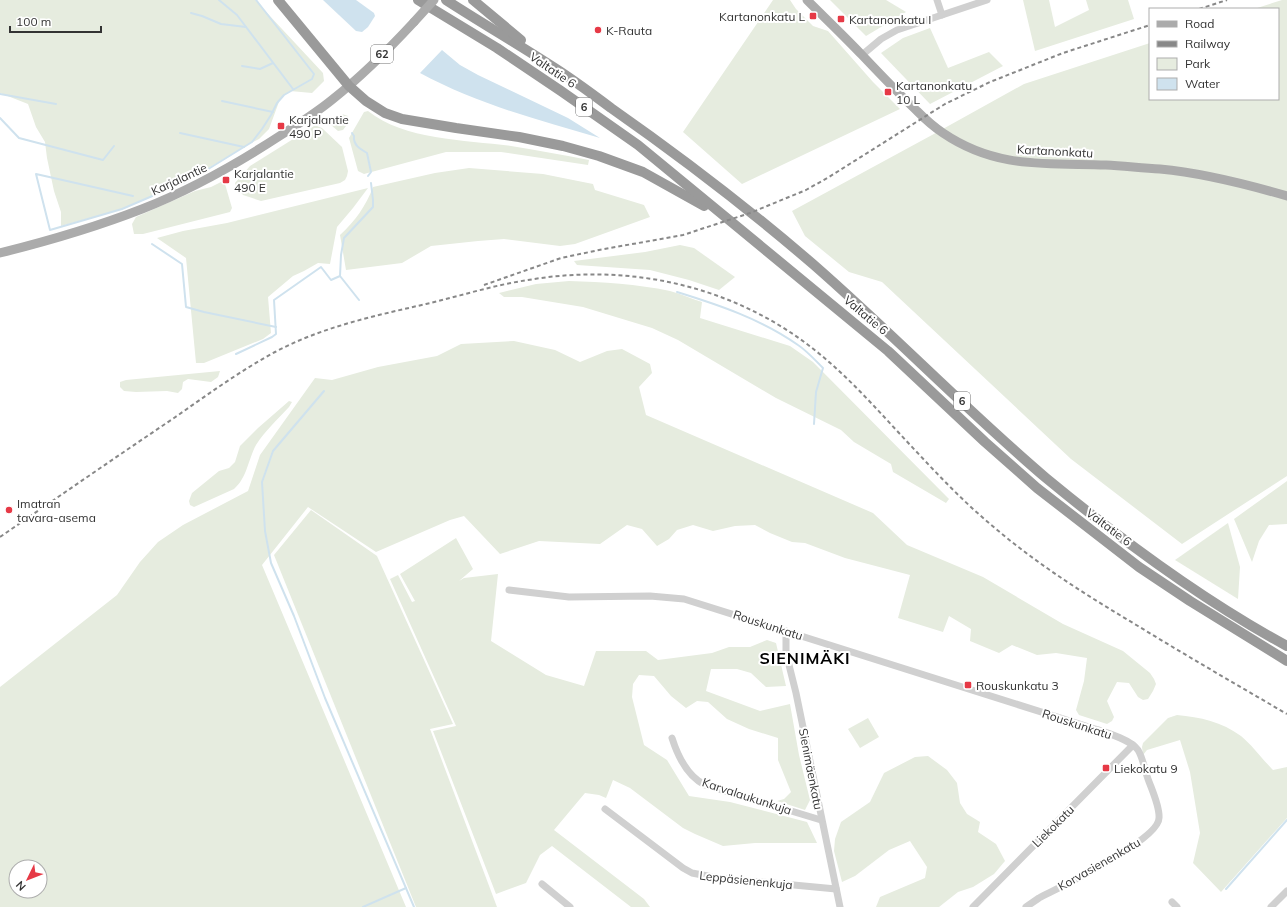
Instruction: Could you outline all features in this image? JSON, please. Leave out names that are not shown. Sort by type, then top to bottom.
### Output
[{"type":"highway","points":[[278,0],[348,86],[385,113],[402,119],[519,137],[599,156],[643,172],[690,197],[740,228]]},
{"type":"highway","name":"Valtatie 6","points":[[418,0],[498,48],[561,90],[625,136],[740,228],[888,351],[986,442],[1038,488],[1090,530],[1139,567],[1190,601],[1287,661]]},
{"type":"highway","name":"Valtatie 6","points":[[446,0],[552,66],[651,136],[769,227],[858,304],[1000,437],[1046,477],[1147,557],[1197,590],[1287,645]]},
{"type":"highway","points":[[472,0],[552,66]]},
{"type":"main road","name":"62","points":[[348,86],[392,45],[434,0]]},
{"type":"main road","name":"Kartanonkatu","points":[[806,0],[902,97],[942,133],[973,149],[1004,160],[1021,163],[1108,165],[1169,170],[1216,178],[1287,196]]},
{"type":"main road","name":"Karjalantie","points":[[0,253],[50,240],[111,221],[184,191],[242,160],[312,116],[348,86]]},
{"type":"street","points":[[937,0],[942,15]]},
{"type":"street","points":[[862,55],[881,39],[897,30],[987,0]]},
{"type":"street","name":"Rouskunkatu","points":[[510,590],[563,596],[650,596],[684,599],[1092,728],[1116,736],[1132,745]]},
{"type":"street","name":"Sienimäenkatu","points":[[786,631],[786,653],[796,693],[840,907]]},
{"type":"street","name":"Karvalaukunkuja","points":[[672,738],[675,749],[686,768],[698,782],[821,820]]},
{"type":"street","name":"Liekokatu","points":[[973,907],[1132,745]]},
{"type":"street","name":"Korvasienenkatu","points":[[1026,907],[1039,898],[1127,851],[1146,837],[1158,823],[1159,818],[1152,790],[1138,751],[1132,745]]},
{"type":"street","name":"Leppäsienenkuja","points":[[605,809],[692,874],[718,878],[836,889]]},
{"type":"street","points":[[542,884],[570,907]]},
{"type":"street","points":[[1271,907],[1287,890]]},
{"type":"green space","points":[[0,0],[255,0],[323,73],[324,81],[312,93],[290,91],[284,95],[280,99],[269,129],[259,139],[185,182],[122,209],[61,226],[61,212],[54,191],[45,142],[36,127],[28,104],[0,93]]},
{"type":"green space","points":[[773,0],[790,0],[796,9],[813,26],[828,31],[873,82],[900,109],[742,184],[683,132]]},
{"type":"green space","points":[[830,0],[886,0],[906,12],[866,36]]},
{"type":"green space","points":[[1023,0],[1049,0],[1055,27],[1089,10],[1086,0],[1128,0],[1134,19],[1035,51]]},
{"type":"green space","points":[[1282,0],[1287,0],[1287,476],[1182,544],[1071,459],[882,282],[849,272],[805,236],[792,211],[1024,84],[1149,43],[1149,100],[1279,100],[1279,8],[1257,8]]},
{"type":"green space","points":[[930,28],[948,68],[989,52],[1003,66],[930,104],[881,53],[903,38]]},
{"type":"green space","points":[[368,111],[383,121],[399,128],[417,133],[455,140],[511,146],[560,154],[589,160],[588,165],[501,152],[446,152],[364,174],[358,171],[349,138],[364,112]]},
{"type":"green space","points":[[342,114],[348,116],[349,122],[343,130],[338,131],[331,125],[331,121]]},
{"type":"green space","points":[[314,126],[322,128],[342,147],[348,171],[345,180],[340,183],[261,201],[243,195],[236,187],[235,183],[250,166]]},
{"type":"green space","points":[[469,168],[543,174],[593,184],[595,190],[644,205],[650,217],[575,244],[560,246],[504,239],[431,246],[402,263],[346,270],[340,235],[360,213],[373,187],[435,173]]},
{"type":"green space","points":[[221,182],[225,184],[232,208],[230,212],[143,234],[134,234],[132,224],[136,217],[195,191],[211,187]]},
{"type":"green space","points":[[368,188],[337,227],[330,264],[318,263],[293,276],[268,297],[271,333],[263,339],[204,363],[196,363],[186,258],[157,238],[183,231],[227,223]]},
{"type":"green space","points":[[680,245],[694,248],[735,277],[719,290],[689,280],[650,270],[577,265],[574,261],[645,252]]},
{"type":"green space","points":[[569,281],[633,285],[674,292],[702,302],[700,318],[790,346],[813,362],[949,499],[946,503],[893,472],[891,464],[854,442],[841,430],[776,398],[678,340],[652,328],[583,307],[522,297],[504,297],[499,293],[536,284]]},
{"type":"green space","points":[[514,341],[555,350],[580,362],[607,351],[622,349],[650,364],[652,373],[639,387],[646,415],[873,513],[907,545],[983,577],[1063,624],[1123,651],[1150,673],[1156,684],[1153,691],[1148,699],[1143,700],[1138,697],[1129,683],[1117,682],[1107,701],[1114,717],[1112,721],[1107,724],[1079,715],[1076,710],[1084,681],[1087,658],[1056,653],[1037,655],[1012,645],[999,653],[970,641],[971,629],[949,616],[943,632],[898,618],[910,575],[845,558],[805,543],[792,542],[755,525],[735,526],[713,531],[693,525],[677,530],[669,539],[657,546],[642,529],[627,525],[600,544],[539,541],[500,554],[464,516],[450,520],[376,552],[308,507],[262,565],[406,907],[0,907],[0,687],[117,595],[140,562],[158,542],[183,525],[248,491],[260,455],[315,378],[332,380],[378,367],[437,356],[461,344]]},
{"type":"green space","points":[[220,371],[218,377],[211,382],[188,379],[183,382],[182,389],[178,393],[167,391],[124,391],[120,387],[120,382],[126,380]]},
{"type":"green space","points":[[289,401],[292,402],[289,407],[267,430],[256,445],[245,474],[238,485],[234,489],[194,507],[190,505],[189,501],[192,493],[219,471],[229,468],[235,462],[240,446]]},
{"type":"green space","points":[[1287,481],[1287,524],[1269,525],[1259,541],[1252,562],[1234,519]]},
{"type":"green space","points":[[311,510],[377,556],[453,724],[430,729],[497,907],[416,907],[274,555]]},
{"type":"green space","points":[[1228,523],[1240,567],[1238,599],[1175,560]]},
{"type":"green space","points":[[456,538],[473,569],[459,581],[464,578],[498,574],[491,641],[546,675],[584,686],[596,651],[646,651],[658,660],[712,653],[729,647],[750,647],[767,640],[776,643],[786,686],[766,687],[751,673],[737,669],[711,669],[706,691],[760,711],[790,704],[799,755],[810,800],[805,810],[777,801],[784,799],[791,792],[778,760],[778,738],[749,729],[727,719],[708,702],[697,701],[686,708],[671,696],[654,676],[639,675],[633,684],[632,697],[644,745],[667,760],[689,796],[730,802],[807,822],[817,843],[755,843],[723,846],[683,828],[630,788],[613,780],[606,798],[599,795],[585,793],[554,830],[644,899],[650,907],[631,907],[552,846],[540,855],[526,883],[496,894],[433,731],[456,726],[390,579],[398,575],[412,602],[415,601],[400,574]]},
{"type":"green space","points":[[1177,715],[1194,717],[1226,727],[1241,736],[1273,770],[1287,767],[1287,818],[1221,892],[1193,863],[1200,833],[1190,772],[1180,740],[1147,750],[1143,755],[1143,743],[1168,718]]},
{"type":"green space","points":[[868,718],[879,737],[860,748],[848,729]]},
{"type":"green space","points":[[928,756],[947,770],[957,783],[960,803],[967,814],[980,822],[978,832],[996,844],[1005,861],[994,874],[973,887],[958,892],[939,907],[876,907],[880,897],[925,878],[927,867],[910,841],[889,850],[855,876],[842,882],[834,851],[835,839],[841,822],[870,802],[884,773],[915,757]]},
{"type":"water","points":[[323,0],[356,0],[374,13],[375,16],[368,27],[362,32],[356,31]]},
{"type":"water","points":[[442,50],[460,65],[568,118],[600,138],[508,110],[464,94],[420,73]]},
{"type":"waterway","points":[[219,0],[237,15],[293,89]]},
{"type":"waterway","points":[[133,196],[36,174],[50,230],[122,209],[185,182],[252,142],[271,115],[277,103],[284,95],[312,79],[314,74],[256,0]]},
{"type":"waterway","points":[[191,13],[221,24],[246,27]]},
{"type":"waterway","points":[[242,66],[260,69],[273,63]]},
{"type":"waterway","points":[[0,94],[56,104]]},
{"type":"waterway","points":[[222,101],[273,112]]},
{"type":"waterway","points":[[0,118],[19,138],[103,160],[114,146]]},
{"type":"waterway","points":[[180,133],[244,147]]},
{"type":"waterway","points":[[352,133],[356,144],[367,153],[371,172],[368,176]]},
{"type":"waterway","points":[[359,300],[340,276],[341,255],[344,238],[373,207],[371,183]]},
{"type":"waterway","points":[[152,244],[182,264],[186,307],[276,327]]},
{"type":"waterway","points":[[236,354],[276,334],[274,300],[321,267],[331,280],[340,276]]},
{"type":"waterway","points":[[677,292],[755,320],[784,336],[801,347],[811,356],[823,368],[816,392],[814,424]]},
{"type":"waterway","points":[[324,391],[273,451],[262,482],[265,531],[271,563],[294,616],[325,698],[414,907]]},
{"type":"waterway","points":[[1226,889],[1287,820]]},
{"type":"waterway","points":[[363,907],[406,888]]},
{"type":"railway","points":[[1202,8],[1227,0]]},
{"type":"railway","points":[[484,285],[561,258],[683,235],[750,213],[806,190],[945,104],[990,82],[1063,53],[1149,25]]},
{"type":"railway","points":[[0,537],[236,375],[262,359],[293,343],[349,323],[515,282],[561,276],[594,274],[660,280],[723,298],[753,311],[799,338],[844,376],[966,502],[1024,552],[1099,602],[1287,714]]},
{"type":"place","name":"Kartanonkatu L","points":[[813,16]]},
{"type":"place","name":"Kartanonkatu I","points":[[841,19]]},
{"type":"place","name":"K-Rauta","points":[[598,30]]},
{"type":"place","name":"Kartanonkatu 10 L","points":[[888,92]]},
{"type":"place","name":"Karjalantie 490 P","points":[[281,126]]},
{"type":"place","name":"Karjalantie 490 E","points":[[226,180]]},
{"type":"place","name":"Imatran tavara-asema","points":[[9,510]]},
{"type":"place","name":"Rouskunkatu 3","points":[[968,685]]},
{"type":"place","name":"Liekokatu 9","points":[[1106,768]]},
{"type":"district","name":"SIENIMÄKI","points":[[805,658]]}]
